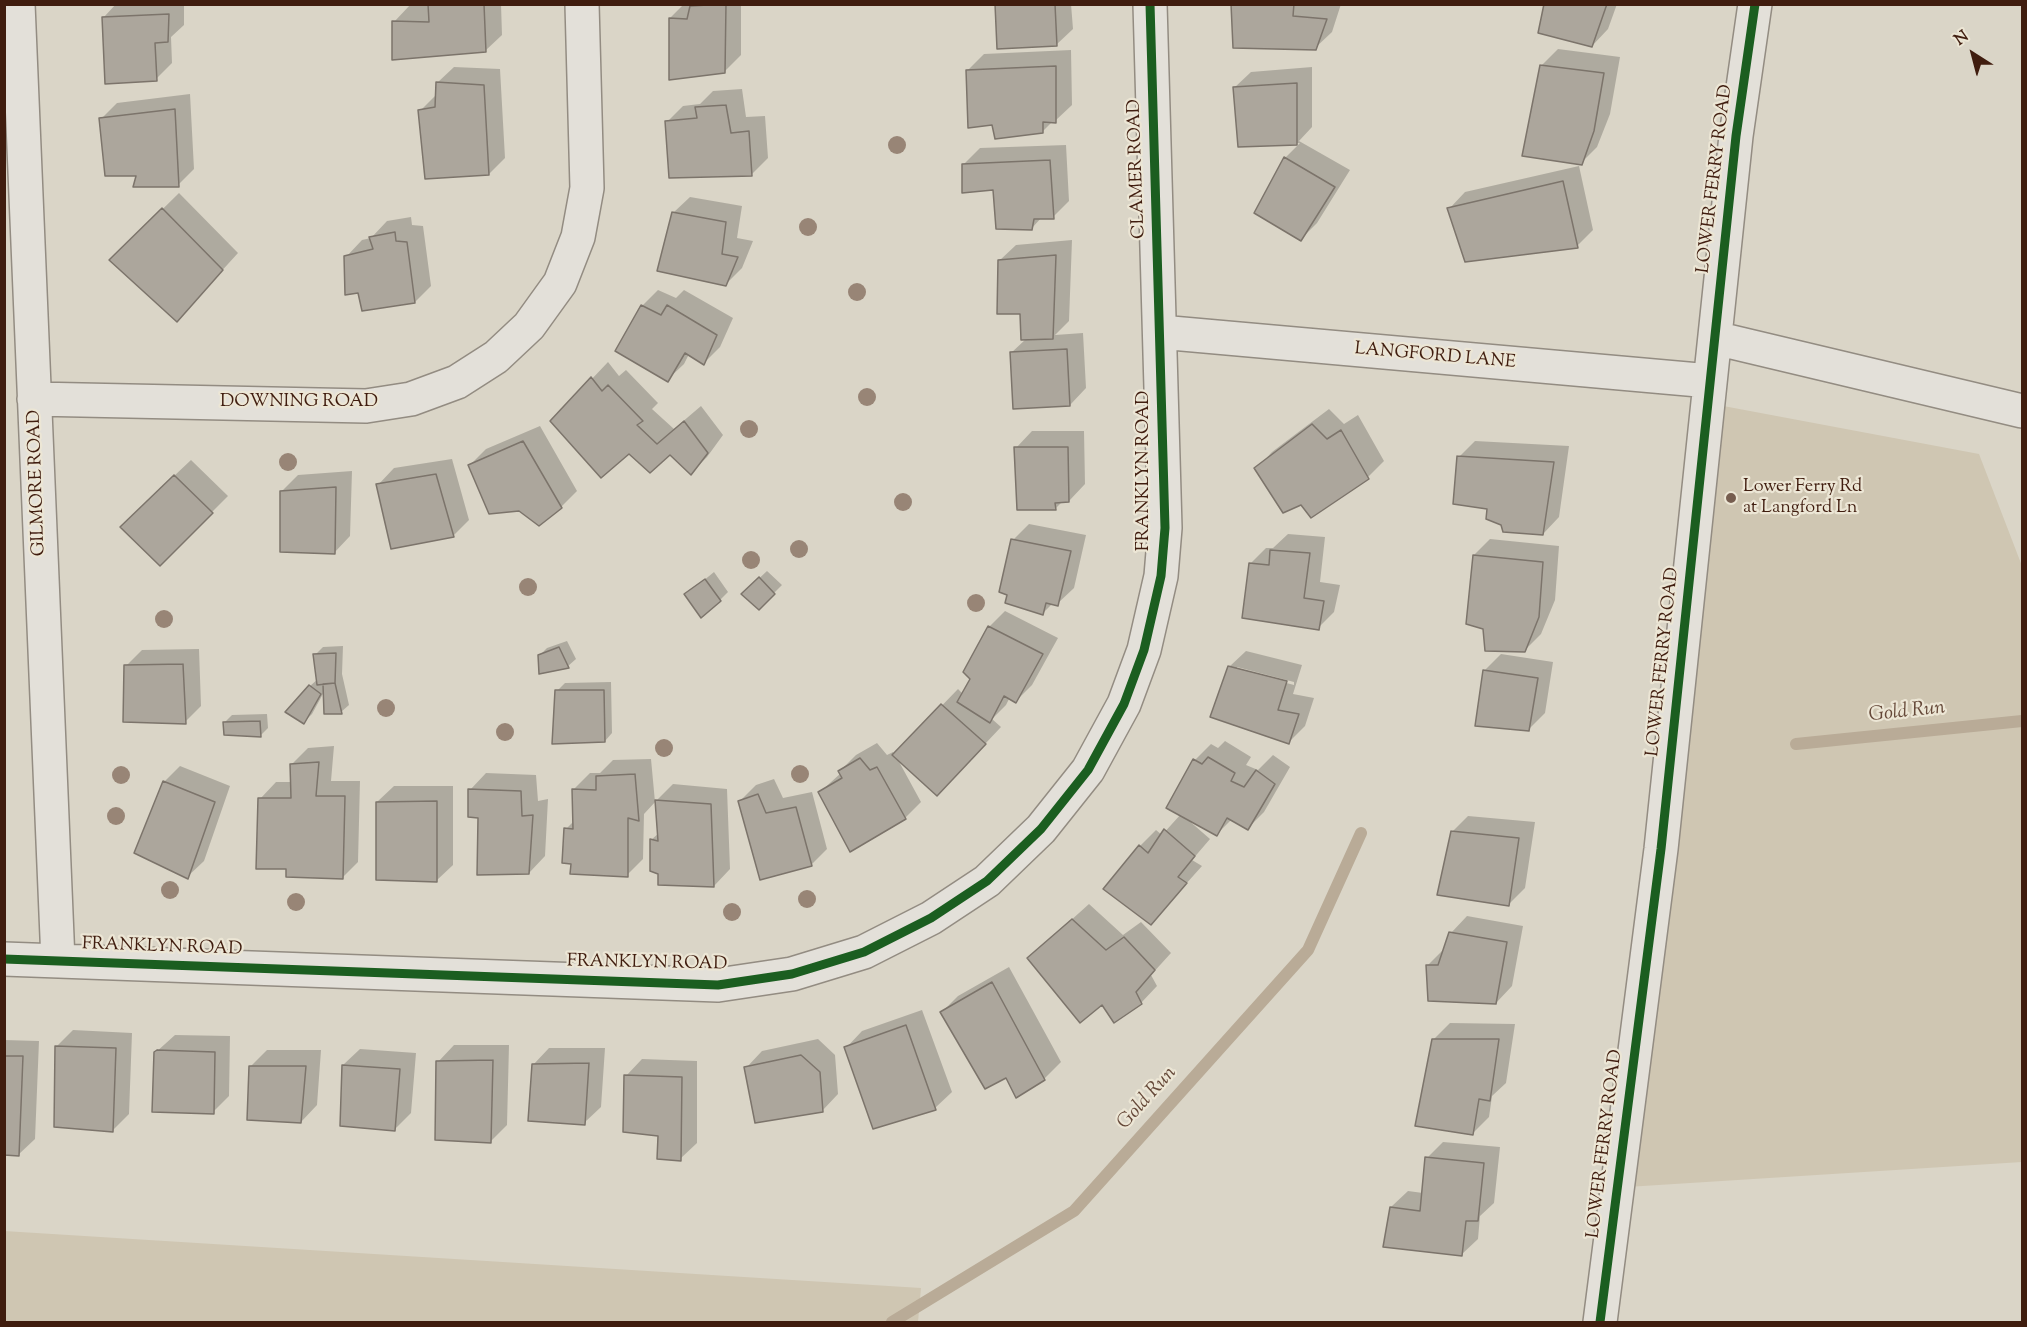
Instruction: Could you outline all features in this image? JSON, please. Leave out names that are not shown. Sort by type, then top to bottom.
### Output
[{"type":"street","name":"GILMORE ROAD","points":[[18,4],[58,961]]},
{"type":"street","name":"DOWNING ROAD","points":[[34,399],[366,406],[411,399],[457,382],[496,357],[529,326],[560,283],[578,237],[587,188],[582,4]]},
{"type":"street","name":"CLAMER ROAD","points":[[1150,4],[1160,332]]},
{"type":"street","name":"LOWER FERRY ROAD","points":[[1600,1323],[1661,849],[1736,136],[1755,4]]},
{"type":"street","name":"LANGFORD LANE","points":[[1160,332],[1710,381]]},
{"type":"street","name":"FRANKLYN ROAD","points":[[4,959],[718,985],[803,971],[864,952],[931,918],[987,881],[1041,829],[1088,770],[1124,704],[1144,650],[1161,576],[1166,528],[1160,332]]},
{"type":"street","points":[[1715,338],[2022,411]]},
{"type":"shaded area","points":[[1702,402],[1979,454],[2022,566],[2022,1162],[1627,1187]]},
{"type":"shaded area","points":[[4,1231],[921,1288],[918,1322],[5,1322]]},
{"type":"building","points":[[428,4],[484,4],[486,52],[392,60],[392,21],[429,22]]},
{"type":"building","points":[[726,4],[725,73],[669,80],[669,18],[687,19],[690,6]]},
{"type":"building","points":[[995,4],[1055,4],[1057,46],[997,49]]},
{"type":"building","points":[[1231,4],[1294,4],[1293,16],[1327,19],[1316,50],[1233,48]]},
{"type":"building","points":[[1544,4],[1607,4],[1592,47],[1538,33]]},
{"type":"building","points":[[169,14],[168,42],[155,43],[157,81],[105,84],[102,17]]},
{"type":"building","points":[[1540,65],[1604,73],[1594,131],[1582,165],[1522,156]]},
{"type":"building","points":[[1056,66],[1056,123],[1043,122],[1043,133],[995,139],[992,125],[968,128],[966,70]]},
{"type":"building","points":[[436,82],[484,85],[489,175],[425,179],[418,110],[435,107]]},
{"type":"building","points":[[1297,83],[1297,145],[1238,147],[1233,87]]},
{"type":"building","points":[[726,105],[731,133],[749,131],[752,176],[669,178],[665,121],[697,118],[695,107]]},
{"type":"building","points":[[175,109],[179,187],[133,187],[136,176],[105,176],[99,118]]},
{"type":"building","points":[[1284,157],[1335,187],[1301,241],[1254,213]]},
{"type":"building","points":[[1050,160],[1054,219],[1034,219],[1032,230],[996,229],[993,190],[962,193],[962,164]]},
{"type":"building","points":[[1563,181],[1578,248],[1465,262],[1447,208]]},
{"type":"building","points":[[162,208],[223,270],[177,322],[109,260]]},
{"type":"building","points":[[672,212],[726,222],[722,254],[738,257],[726,286],[657,271]]},
{"type":"building","points":[[395,232],[396,241],[407,242],[415,303],[362,311],[358,293],[345,295],[344,256],[373,249],[369,237]]},
{"type":"building","points":[[1056,255],[1053,339],[1021,340],[1020,314],[997,314],[998,260]]},
{"type":"building","points":[[641,305],[661,315],[667,305],[717,335],[704,365],[685,353],[668,382],[615,351]]},
{"type":"building","points":[[1067,349],[1070,406],[1013,409],[1010,352]]},
{"type":"building","points":[[591,377],[602,391],[608,385],[643,421],[637,425],[657,444],[684,421],[708,453],[691,475],[670,455],[650,473],[629,454],[601,478],[550,421]]},
{"type":"building","points":[[1312,424],[1327,439],[1341,430],[1369,479],[1311,518],[1301,505],[1283,513],[1254,468]]},
{"type":"building","points":[[523,441],[562,508],[539,526],[519,511],[489,514],[468,465]]},
{"type":"building","points":[[1014,447],[1068,447],[1069,502],[1055,503],[1056,510],[1017,510]]},
{"type":"building","points":[[1457,456],[1554,462],[1543,535],[1503,532],[1501,525],[1486,519],[1487,509],[1453,504]]},
{"type":"building","points":[[436,474],[454,537],[391,549],[376,484]]},
{"type":"building","points":[[174,475],[213,513],[160,566],[120,527]]},
{"type":"building","points":[[336,487],[335,554],[280,552],[280,491]]},
{"type":"building","points":[[1011,539],[1071,551],[1058,606],[1046,603],[1043,615],[1005,603],[1007,595],[999,592]]},
{"type":"building","points":[[1270,550],[1310,553],[1304,598],[1324,601],[1319,630],[1242,618],[1249,563],[1269,565]]},
{"type":"building","points":[[1473,555],[1543,562],[1539,617],[1525,652],[1485,651],[1483,629],[1466,624]]},
{"type":"building","points":[[759,577],[775,594],[759,610],[741,594]]},
{"type":"building","points":[[705,579],[721,601],[701,618],[684,594]]},
{"type":"building","points":[[988,626],[1043,654],[1016,703],[1004,696],[990,723],[957,702],[970,679],[963,672]]},
{"type":"building","points":[[559,647],[569,668],[539,674],[538,655]]},
{"type":"building","points":[[336,653],[335,683],[317,685],[313,654]]},
{"type":"building","points":[[183,664],[186,724],[123,722],[124,665]]},
{"type":"building","points":[[1228,666],[1287,681],[1278,710],[1299,714],[1289,744],[1210,717]]},
{"type":"building","points":[[1483,670],[1538,678],[1529,731],[1475,726]]},
{"type":"building","points":[[335,683],[342,714],[324,714],[323,684]]},
{"type":"building","points":[[309,685],[321,694],[304,724],[285,712]]},
{"type":"building","points":[[555,690],[604,690],[605,742],[552,744]]},
{"type":"building","points":[[941,704],[986,744],[937,796],[892,755]]},
{"type":"building","points":[[260,721],[261,737],[224,735],[223,722]]},
{"type":"building","points":[[1208,757],[1235,773],[1231,781],[1244,787],[1256,770],[1275,784],[1248,830],[1227,818],[1217,836],[1166,808],[1193,759],[1202,764]]},
{"type":"building","points":[[860,758],[870,770],[877,767],[906,819],[850,852],[818,792],[842,778],[838,771]]},
{"type":"building","points":[[319,762],[316,796],[345,796],[343,879],[286,877],[286,869],[256,869],[258,798],[291,798],[290,764]]},
{"type":"building","points":[[635,774],[639,821],[628,818],[628,877],[570,874],[571,864],[562,863],[564,828],[573,829],[572,789],[596,790],[596,776]]},
{"type":"building","points":[[163,781],[215,802],[188,879],[134,853]]},
{"type":"building","points":[[468,789],[521,791],[522,816],[533,815],[529,874],[477,875],[478,818],[468,817]]},
{"type":"building","points":[[758,794],[766,813],[796,807],[812,866],[760,880],[738,801]]},
{"type":"building","points":[[655,800],[711,804],[714,887],[658,885],[658,874],[650,871],[650,839],[658,841]]},
{"type":"building","points":[[437,801],[437,882],[376,880],[376,802]]},
{"type":"building","points":[[1164,829],[1195,856],[1178,877],[1187,883],[1151,925],[1103,889],[1139,845],[1148,853]]},
{"type":"building","points":[[1451,831],[1519,838],[1509,906],[1437,895]]},
{"type":"building","points":[[1072,919],[1106,950],[1124,937],[1155,970],[1136,992],[1142,1004],[1114,1023],[1102,1005],[1080,1023],[1027,958]]},
{"type":"building","points":[[1449,932],[1507,942],[1496,1004],[1428,1001],[1426,965],[1438,965]]},
{"type":"building","points":[[992,982],[1045,1080],[1016,1098],[1006,1078],[985,1089],[940,1012]]},
{"type":"building","points":[[906,1025],[936,1110],[873,1129],[844,1047]]},
{"type":"building","points":[[1432,1039],[1499,1039],[1490,1101],[1479,1099],[1473,1135],[1415,1126]]},
{"type":"building","points":[[55,1046],[116,1048],[113,1132],[54,1127]]},
{"type":"building","points":[[157,1050],[215,1052],[214,1114],[152,1112],[154,1052]]},
{"type":"building","points":[[801,1055],[820,1072],[823,1112],[755,1123],[744,1067]]},
{"type":"building","points":[[4,1056],[23,1056],[19,1156],[4,1155]]},
{"type":"building","points":[[493,1060],[491,1143],[435,1140],[436,1061]]},
{"type":"building","points":[[589,1063],[585,1125],[528,1121],[532,1064]]},
{"type":"building","points":[[342,1065],[400,1069],[395,1131],[340,1126]]},
{"type":"building","points":[[249,1066],[306,1066],[301,1123],[247,1120]]},
{"type":"building","points":[[624,1075],[682,1077],[681,1161],[657,1159],[658,1136],[623,1132]]},
{"type":"building","points":[[1425,1157],[1484,1163],[1478,1221],[1466,1221],[1462,1256],[1383,1247],[1390,1207],[1420,1211]]},
{"type":"waterway","name":"Gold Run","points":[[1796,744],[2022,721]]},
{"type":"waterway","name":"Gold Run","points":[[892,1322],[1074,1211],[1308,950],[1361,833]]},
{"type":"cycle path","points":[[4,959],[718,985],[792,974],[864,952],[931,918],[987,881],[1041,829],[1088,770],[1124,704],[1144,650],[1161,576],[1165,528],[1150,4]]},
{"type":"cycle path","points":[[1600,1322],[1661,849],[1736,136],[1755,4]]},
{"type":"place","name":"Lower Ferry Rd at Langford Ln","points":[[1731,498]]}]
